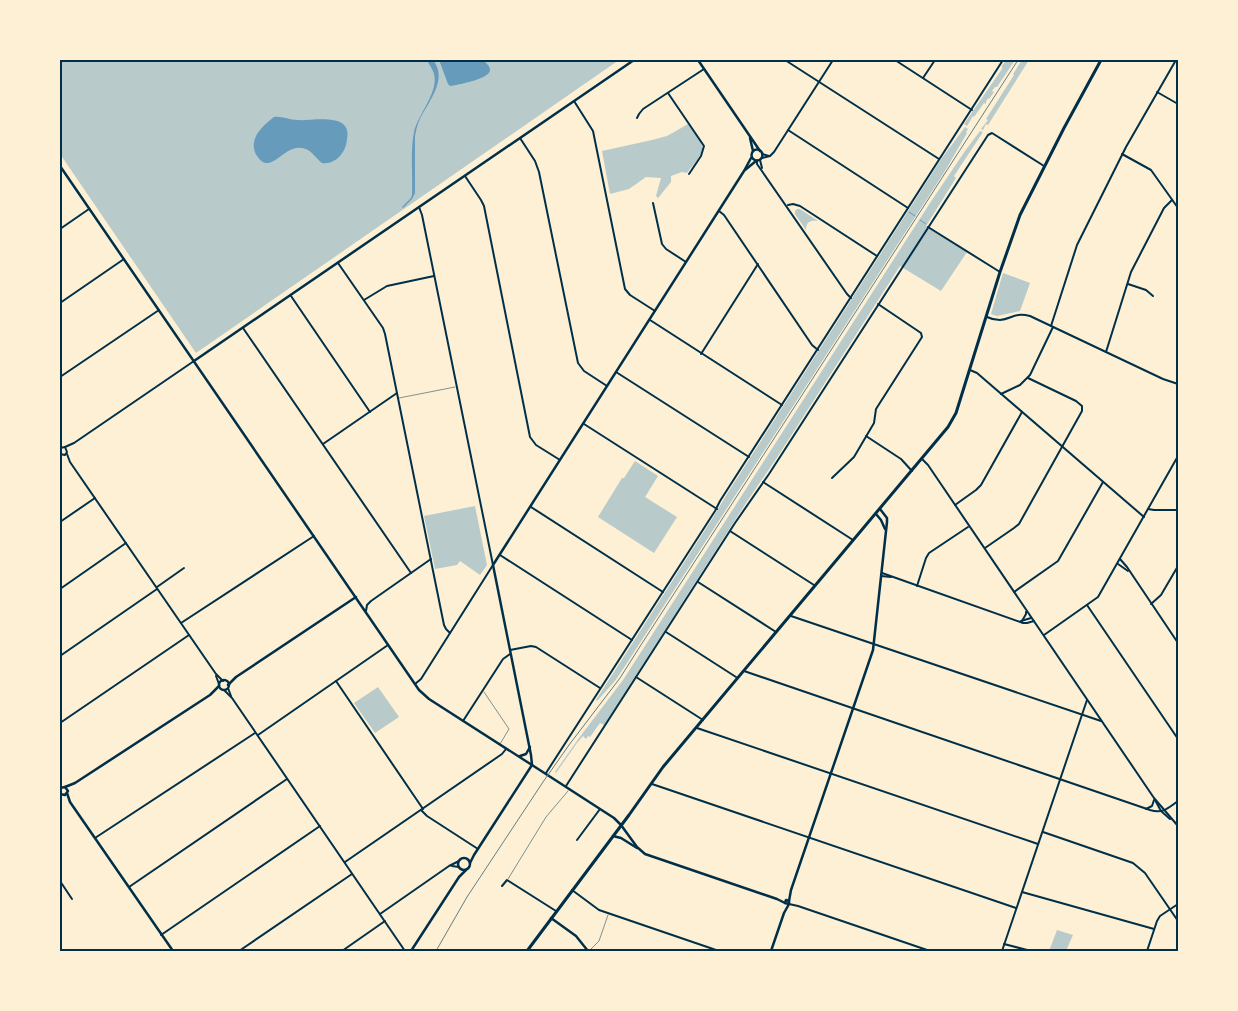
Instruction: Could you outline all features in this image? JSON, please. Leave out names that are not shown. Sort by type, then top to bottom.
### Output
[{"type":"main road","points":[[527,951],[663,768],[946,431],[953,420],[1020,215],[1101,60]]},
{"type":"street","points":[[70,462],[67,452],[62,447],[74,443],[634,60]]},
{"type":"street","points":[[698,60],[762,154],[769,156]]},
{"type":"street","points":[[786,60],[940,159]]},
{"type":"street","points":[[751,158],[758,160],[774,152],[833,60]]},
{"type":"street","points":[[895,60],[972,110]]},
{"type":"street","points":[[923,78],[935,60]]},
{"type":"street","points":[[547,774],[1003,60]]},
{"type":"street","points":[[1001,394],[1020,385],[1028,378],[1052,327],[1074,251],[1122,154],[1176,60]]},
{"type":"street","points":[[637,118],[644,109],[704,69]]},
{"type":"street","points":[[668,92],[704,146],[701,156],[689,174]]},
{"type":"street","points":[[1157,92],[1178,104]]},
{"type":"street","points":[[574,101],[593,130],[625,289],[630,295],[655,312]]},
{"type":"street","points":[[788,130],[908,208]]},
{"type":"street","points":[[568,787],[636,677],[989,133],[992,133],[1044,167]]},
{"type":"street","points":[[415,684],[421,679],[744,171],[754,151],[750,137]]},
{"type":"street","points":[[520,138],[538,168],[578,363],[584,371],[608,386]]},
{"type":"street","points":[[754,151],[760,151]]},
{"type":"street","points":[[744,171],[758,160],[762,154]]},
{"type":"street","points":[[1122,154],[1151,170],[1178,208]]},
{"type":"street","points":[[758,160],[762,170],[851,298]]},
{"type":"street","points":[[60,166],[388,645],[425,696],[614,818],[640,851]]},
{"type":"street","points":[[465,176],[484,206],[530,437],[536,445],[560,460]]},
{"type":"street","points":[[1106,352],[1134,268],[1164,208],[1172,200]]},
{"type":"street","points":[[653,202],[662,244],[666,249],[686,262]]},
{"type":"street","points":[[787,205],[800,206],[877,256]]},
{"type":"street","points":[[411,951],[459,877],[470,866],[474,855],[532,764],[419,207]]},
{"type":"street","points":[[60,229],[90,209]]},
{"type":"street","points":[[719,211],[724,215],[812,345],[818,350]]},
{"type":"street","points":[[928,227],[1000,272]]},
{"type":"street","points":[[60,303],[124,259]]},
{"type":"street","points":[[338,262],[386,334],[445,628],[450,633]]},
{"type":"street","points":[[701,354],[758,264]]},
{"type":"street","points":[[364,301],[386,286],[434,276]]},
{"type":"street","points":[[1128,284],[1146,290],[1153,296]]},
{"type":"street","points":[[290,295],[370,412]]},
{"type":"street","points":[[832,478],[854,457],[874,423],[876,409],[922,335],[878,304]]},
{"type":"street","points":[[60,377],[158,310]]},
{"type":"street","points":[[986,317],[998,320],[1016,315],[1027,316],[1163,379],[1178,384]]},
{"type":"street","points":[[649,320],[782,405]]},
{"type":"street","points":[[243,328],[411,573]]},
{"type":"street","points":[[969,369],[977,373],[1144,517]]},
{"type":"street","points":[[616,372],[749,457]]},
{"type":"street","points":[[984,548],[1019,524],[1082,413],[1082,406],[1076,401],[1028,378]]},
{"type":"street","points":[[323,444],[397,393]]},
{"type":"street","points":[[955,505],[981,485],[1022,412]]},
{"type":"street","points":[[584,423],[717,508]]},
{"type":"street","points":[[866,436],[901,459],[912,471]]},
{"type":"street","points":[[74,443],[67,452],[61,455],[70,462],[216,674],[225,681]]},
{"type":"street","points":[[1044,635],[1098,597],[1178,456]]},
{"type":"street","points":[[922,459],[1044,635],[1154,798],[1157,806],[1178,826]]},
{"type":"street","points":[[763,482],[854,541]]},
{"type":"street","points":[[1014,592],[1058,561],[1103,482]]},
{"type":"street","points":[[60,522],[95,498]]},
{"type":"street","points":[[530,507],[663,592]]},
{"type":"street","points":[[771,951],[875,644],[887,518],[880,509]]},
{"type":"street","points":[[1148,509],[1178,510]]},
{"type":"street","points":[[876,514],[886,531]]},
{"type":"street","points":[[916,586],[929,553],[969,526]]},
{"type":"street","points":[[730,532],[816,586]]},
{"type":"street","points":[[181,623],[314,536]]},
{"type":"street","points":[[60,589],[126,543]]},
{"type":"street","points":[[500,555],[632,640]]},
{"type":"street","points":[[1120,558],[1178,643]]},
{"type":"street","points":[[366,612],[370,601],[431,559]]},
{"type":"street","points":[[1117,564],[1130,572]]},
{"type":"street","points":[[1151,604],[1161,595],[1178,566]]},
{"type":"street","points":[[60,656],[184,568]]},
{"type":"street","points":[[882,575],[1020,621],[1027,623],[1034,621]]},
{"type":"street","points":[[698,582],[777,633]]},
{"type":"street","points":[[63,787],[75,783],[211,694],[225,688],[236,677],[356,597]]},
{"type":"street","points":[[1087,605],[1178,739]]},
{"type":"street","points":[[1020,621],[1026,614],[1026,610]]},
{"type":"street","points":[[791,616],[1101,721]]},
{"type":"street","points":[[1020,621],[1032,618]]},
{"type":"street","points":[[666,632],[738,678]]},
{"type":"street","points":[[60,723],[189,634]]},
{"type":"street","points":[[95,838],[256,734],[388,645]]},
{"type":"street","points":[[463,721],[505,656],[510,652],[531,646],[536,647],[601,688]]},
{"type":"street","points":[[744,672],[1156,812],[1162,811],[1178,801]]},
{"type":"street","points":[[216,674],[219,685],[225,688],[232,698],[405,951]]},
{"type":"street","points":[[211,694],[221,682],[236,677]]},
{"type":"street","points":[[636,677],[703,720]]},
{"type":"street","points":[[225,681],[225,688]]},
{"type":"street","points":[[336,681],[426,816],[478,849]]},
{"type":"street","points":[[1002,951],[1087,700]]},
{"type":"street","points":[[697,728],[1038,844]]},
{"type":"street","points":[[518,756],[526,754],[530,747]]},
{"type":"street","points":[[345,862],[502,754],[506,748]]},
{"type":"street","points":[[129,887],[287,779]]},
{"type":"street","points":[[75,783],[67,792],[61,795],[70,802],[173,951]]},
{"type":"street","points":[[60,784],[67,792],[70,802]]},
{"type":"street","points":[[652,784],[1016,908]]},
{"type":"street","points":[[1146,809],[1152,806],[1154,798]]},
{"type":"street","points":[[577,840],[600,809]]},
{"type":"street","points":[[162,934],[320,826]]},
{"type":"street","points":[[1043,832],[1134,863],[1145,873],[1178,921]]},
{"type":"street","points":[[613,836],[621,838],[645,854],[930,951]]},
{"type":"street","points":[[380,914],[449,867],[462,859],[474,855]]},
{"type":"street","points":[[466,859],[470,863]]},
{"type":"street","points":[[459,861],[459,877]]},
{"type":"street","points":[[449,867],[454,866],[466,870]]},
{"type":"street","points":[[239,951],[352,874]]},
{"type":"street","points":[[502,886],[507,880],[556,912]]},
{"type":"street","points":[[60,881],[72,899]]},
{"type":"street","points":[[572,890],[595,908],[608,914],[719,951]]},
{"type":"street","points":[[1022,892],[1154,929]]},
{"type":"street","points":[[1147,951],[1160,916],[1178,904]]},
{"type":"street","points":[[552,918],[576,936],[589,951]]},
{"type":"street","points":[[342,951],[385,921]]},
{"type":"street","points":[[1004,944],[1031,951]]},
{"type":"lane","points":[[398,398],[457,387]]},
{"type":"lane","points":[[483,690],[509,729],[500,744]]},
{"type":"lane","points":[[507,880],[568,787]]},
{"type":"lane","points":[[589,951],[599,941],[608,914]]},
{"type":"shaded area","points":[[60,60],[619,60],[196,353],[60,154]]},
{"type":"shaded area","points":[[1006,60],[1015,60],[997,87],[992,91],[994,92],[988,98],[986,104],[984,103],[967,126],[964,124],[1002,69]]},
{"type":"shaded area","points":[[1022,60],[1029,60],[988,125],[986,124],[983,130],[981,129],[988,120],[986,119]]},
{"type":"shaded area","points":[[688,124],[700,140],[702,148],[697,160],[687,173],[682,172],[671,176],[671,182],[658,198],[656,196],[661,178],[646,177],[629,189],[610,194],[602,151],[667,136]]},
{"type":"shaded area","points":[[965,127],[968,129],[967,133],[945,171],[627,663],[615,681],[597,701],[942,158]]},
{"type":"shaded area","points":[[980,131],[983,132],[954,176],[956,178],[926,226],[967,252],[941,291],[900,266],[604,725],[600,723],[590,737],[588,736],[586,739],[583,736],[556,773],[579,738],[623,680],[930,203]]},
{"type":"shaded area","points":[[797,209],[818,221],[809,222],[806,230],[795,214]]},
{"type":"shaded area","points":[[1003,273],[1030,283],[1020,311],[997,316],[991,314]]},
{"type":"shaded area","points":[[635,461],[658,476],[645,497],[677,517],[654,553],[598,517]]},
{"type":"shaded area","points":[[475,506],[487,565],[480,575],[460,561],[457,565],[435,569],[424,516]]},
{"type":"shaded area","points":[[378,687],[399,717],[375,733],[354,703]]},
{"type":"shaded area","points":[[1057,930],[1073,935],[1066,951],[1049,951]]},
{"type":"water","points":[[427,60],[433,60],[437,68],[439,75],[438,83],[417,127],[415,136],[415,193],[403,208],[412,195],[414,132],[416,125],[434,88],[433,72]]},
{"type":"water","points":[[439,60],[483,60],[490,70],[489,73],[479,79],[450,86]]},
{"type":"water","points":[[274,117],[294,120],[327,119],[343,124],[347,131],[345,149],[336,160],[327,163],[322,163],[308,150],[295,148],[270,163],[264,163],[254,150],[255,139],[261,129]]},
{"type":"waterway","points":[[909,212],[915,216]]},
{"type":"waterway","points":[[920,220],[926,224]]},
{"type":"railway","points":[[436,951],[467,897],[543,782],[620,678],[1018,60]]}]
